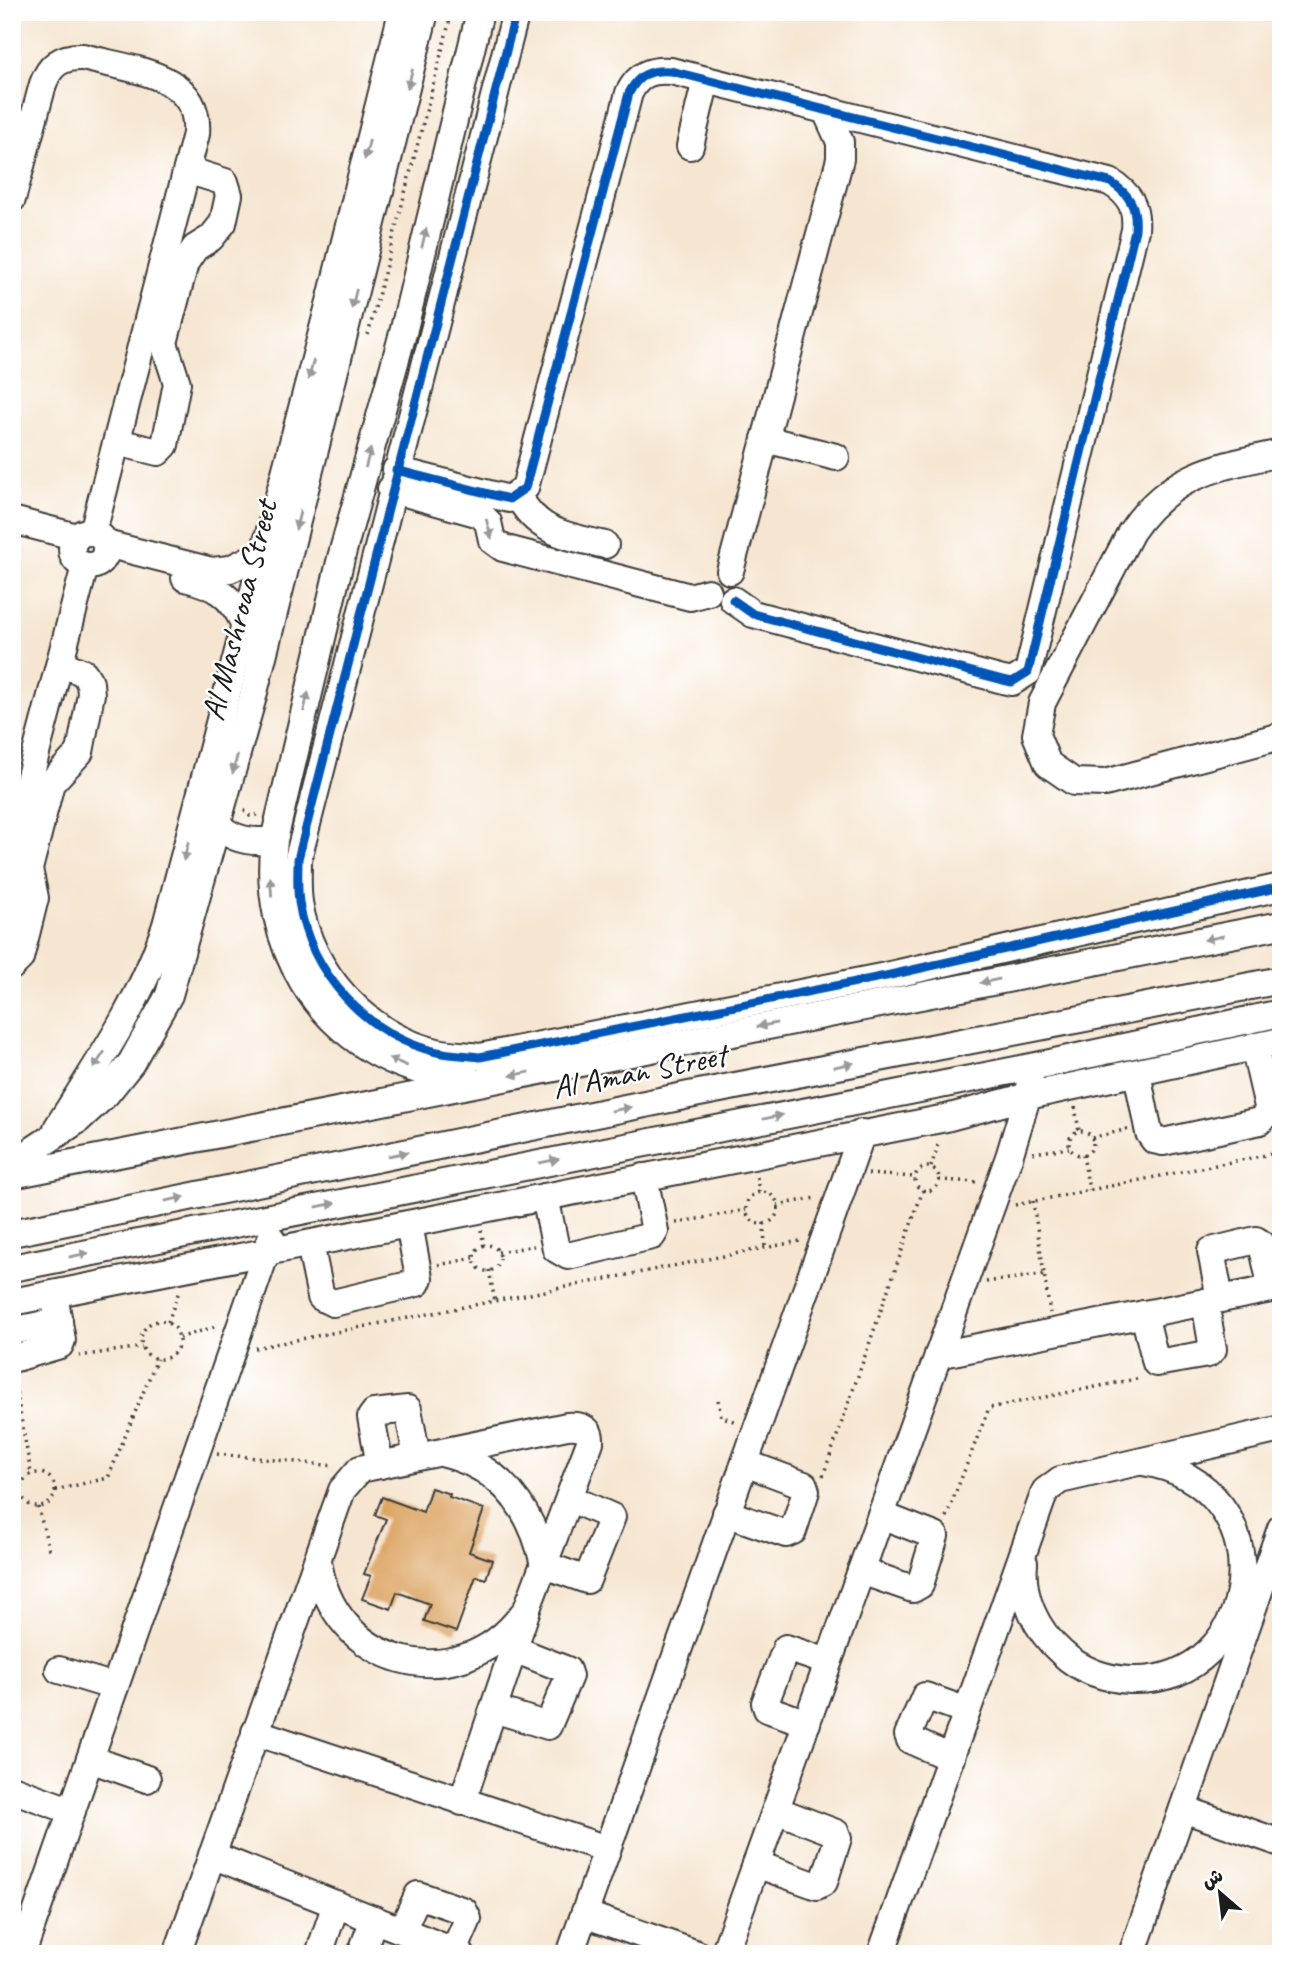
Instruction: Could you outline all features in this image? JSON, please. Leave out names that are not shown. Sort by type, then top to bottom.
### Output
[{"type":"street","points":[[47,1144],[134,1007],[153,967],[236,709],[244,623],[402,12]]},
{"type":"street","name":"Al Mashroaa Street","points":[[12,1164],[47,1144],[78,1121],[106,1094],[152,1031],[169,995],[218,825],[236,709],[387,218],[426,67],[425,12]]},
{"type":"street","points":[[480,12],[402,333],[341,558],[274,840],[271,889],[281,937],[300,976],[322,1008],[360,1043],[421,1071],[488,1080]]},
{"type":"street","points":[[516,12],[298,859],[299,902],[310,944],[331,981],[360,1013],[396,1037],[437,1052],[480,1057],[886,976],[1281,887]]},
{"type":"street","points":[[12,200],[24,108],[47,72],[57,62],[69,56],[83,57],[164,80],[180,87],[192,100],[197,117],[187,170],[12,845]]},
{"type":"street","points":[[394,480],[509,499],[518,495],[528,479],[629,93],[635,82],[645,73],[658,69],[706,80],[1110,182],[1123,189],[1132,201],[1136,215],[1135,230],[1031,662],[1021,679],[1003,680],[753,614],[721,596]]},
{"type":"street","points":[[690,146],[706,80]]},
{"type":"street","points":[[394,480],[480,514],[488,522],[492,540],[503,548],[690,597],[721,596],[740,588],[736,575],[730,571],[840,159],[837,133],[825,109]]},
{"type":"street","points":[[840,159],[862,132],[877,122]]},
{"type":"street","points":[[117,442],[158,452],[165,445],[177,383],[164,343],[178,289],[189,255],[218,232],[223,223],[229,195],[225,182],[187,170]]},
{"type":"street","points":[[402,333],[430,340]]},
{"type":"street","points":[[765,439],[836,457]]},
{"type":"street","points":[[1281,453],[1209,470],[1185,479],[1164,493],[1146,511],[1131,532],[1042,703],[1036,734],[1048,764],[1074,782],[1105,783],[1281,736]]},
{"type":"street","points":[[518,495],[526,512],[539,525],[556,533],[605,545]]},
{"type":"street","points":[[12,520],[89,548],[209,584],[224,593],[237,606],[244,623]]},
{"type":"street","points":[[12,534],[212,570],[230,569],[263,553]]},
{"type":"street","points":[[341,558],[372,564]]},
{"type":"street","points":[[12,966],[20,958],[35,898],[29,869],[51,783],[80,752],[91,694],[90,683],[84,673],[60,663]]},
{"type":"street","points":[[218,825],[226,833],[241,839],[274,840]]},
{"type":"street","name":"Al Aman Street","points":[[12,1175],[1281,925]]},
{"type":"street","name":"Al Aman Street","points":[[12,1233],[689,1095],[1281,981]]},
{"type":"street","points":[[12,1268],[1036,1066],[1281,1013]]},
{"type":"street","points":[[12,1302],[946,1118],[1028,1096],[1281,1041]]},
{"type":"street","points":[[1137,1073],[1147,1124],[1154,1140],[1163,1142],[1260,1121],[1269,1111],[1254,1046]]},
{"type":"street","points":[[724,1954],[1000,1184],[1036,1066]]},
{"type":"street","points":[[689,1095],[695,1132]]},
{"type":"street","points":[[570,1954],[862,1133]]},
{"type":"street","points":[[545,1197],[556,1249],[561,1255],[568,1256],[648,1239],[655,1231],[644,1177]]},
{"type":"street","points":[[136,1207],[142,1242]]},
{"type":"street","points":[[22,1954],[267,1253],[278,1214]]},
{"type":"street","points":[[310,1244],[321,1297],[325,1302],[332,1303],[413,1286],[419,1278],[409,1224]]},
{"type":"street","points":[[938,1355],[1052,1333],[1144,1314],[1212,1301],[1276,1288],[1262,1244],[1256,1240],[1211,1251],[1212,1301],[1211,1352],[1160,1364],[1154,1359],[1144,1314]]},
{"type":"street","points":[[12,1359],[55,1349],[61,1330],[54,1294]]},
{"type":"street","points":[[12,1331],[61,1330]]},
{"type":"street","points":[[370,1467],[371,1417],[374,1413],[408,1409],[429,1455]]},
{"type":"street","points":[[177,1954],[342,1490],[370,1467],[567,1426],[581,1426],[589,1432],[590,1442],[528,1606],[462,1802]]},
{"type":"street","points":[[881,1954],[1045,1492],[1060,1480],[1281,1429]]},
{"type":"street","points":[[429,1455],[466,1458],[490,1472],[511,1490],[527,1513],[538,1538],[544,1565]]},
{"type":"street","points":[[1025,1548],[1025,1586],[1036,1622],[1051,1643],[1069,1660],[1092,1672],[1116,1679],[1142,1680],[1167,1675],[1191,1664],[1211,1648],[1245,1607],[1242,1555],[1236,1530],[1207,1489],[1186,1474],[1163,1465],[1138,1461]]},
{"type":"street","points":[[726,1513],[790,1534],[806,1488],[745,1463]]},
{"type":"street","points":[[544,1565],[582,1581],[591,1576],[612,1517],[569,1498]]},
{"type":"street","points":[[861,1571],[917,1588],[935,1536],[881,1515]]},
{"type":"street","points":[[1132,1954],[1183,1809],[1245,1607],[1278,1545]]},
{"type":"street","points":[[318,1558],[321,1583],[331,1607],[347,1629],[368,1645],[391,1657],[417,1663],[443,1663],[469,1656],[492,1644],[512,1628],[528,1606]]},
{"type":"street","points":[[807,1723],[767,1709],[765,1703],[786,1648],[828,1662]]},
{"type":"street","points":[[494,1709],[548,1726],[569,1676],[567,1670],[514,1649]]},
{"type":"street","points":[[60,1671],[115,1687]]},
{"type":"street","points":[[951,1758],[910,1740],[908,1735],[925,1696],[967,1711]]},
{"type":"street","points":[[256,1732],[607,1849]]},
{"type":"street","points":[[90,1759],[148,1779]]},
{"type":"street","points":[[12,1788],[72,1811]]},
{"type":"street","points":[[1183,1809],[1281,1843]]},
{"type":"street","points":[[756,1864],[817,1886],[824,1882],[838,1839],[836,1833],[776,1810]]},
{"type":"street","points":[[212,1855],[335,1904],[458,1952],[467,1914],[422,1895],[416,1896],[402,1930]]},
{"type":"street","points":[[319,1954],[335,1904]]},
{"type":"street","points":[[584,1914],[697,1954]]},
{"type":"street","points":[[361,1954],[374,1919]]},
{"type":"path","points":[[367,339],[387,218],[426,67],[452,12]]},
{"type":"path","points":[[426,67],[464,76]]},
{"type":"path","points":[[387,218],[426,228]]},
{"type":"path","points":[[244,802],[244,810],[250,816],[258,815],[262,809]]},
{"type":"path","points":[[1092,1138],[1147,1124]]},
{"type":"path","points":[[1069,1148],[1073,1133],[1084,1131],[1092,1138],[1092,1149],[1083,1155]]},
{"type":"path","points":[[1009,1157],[1069,1148],[1083,1155]]},
{"type":"path","points":[[990,1209],[1281,1152]]},
{"type":"path","points":[[1083,1155],[1089,1190]]},
{"type":"path","points":[[915,1177],[921,1168],[931,1167],[940,1180]]},
{"type":"path","points":[[777,1205],[844,1183],[915,1177]]},
{"type":"path","points":[[915,1177],[918,1187],[923,1190],[934,1189],[940,1180]]},
{"type":"path","points":[[940,1180],[1000,1184]]},
{"type":"path","points":[[806,1488],[815,1487],[821,1481],[923,1190]]},
{"type":"path","points":[[759,1192],[771,1195],[777,1205],[774,1217],[764,1223],[752,1221],[746,1210],[749,1199],[759,1192]]},
{"type":"path","points":[[1033,1201],[1047,1274],[1052,1333]]},
{"type":"path","points":[[654,1226],[746,1210]]},
{"type":"path","points":[[764,1223],[765,1249]]},
{"type":"path","points":[[232,1353],[825,1235]]},
{"type":"path","points":[[474,1258],[479,1248],[484,1245],[489,1245],[498,1252],[546,1243],[556,1249]]},
{"type":"path","points":[[474,1258],[479,1268],[489,1270],[498,1263],[498,1252]]},
{"type":"path","points":[[419,1278],[436,1265],[474,1258]]},
{"type":"path","points":[[168,1322],[186,1269]]},
{"type":"path","points":[[489,1270],[495,1302]]},
{"type":"path","points":[[963,1285],[1047,1274]]},
{"type":"path","points":[[179,1338],[244,1317]]},
{"type":"path","points":[[142,1347],[141,1334],[144,1328],[155,1321],[168,1322]]},
{"type":"path","points":[[168,1322],[179,1338]]},
{"type":"path","points":[[61,1330],[69,1351],[81,1357],[142,1347],[158,1359]]},
{"type":"path","points":[[55,1490],[108,1478],[158,1359],[175,1351],[179,1338]]},
{"type":"path","points":[[935,1536],[940,1532],[989,1408],[1152,1376],[1160,1364]]},
{"type":"path","points":[[12,1370],[31,1474]]},
{"type":"path","points":[[718,1400],[719,1411],[726,1420],[757,1427]]},
{"type":"path","points":[[197,1452],[370,1467]]},
{"type":"path","points":[[31,1474],[45,1474],[54,1483],[55,1490],[50,1502],[38,1507],[31,1506],[22,1496],[22,1483],[31,1474]]},
{"type":"path","points":[[12,1498],[22,1496]]},
{"type":"path","points":[[38,1507],[50,1553]]},
{"type":"path","points":[[1271,1954],[1281,1928]]},
{"type":"building","points":[[431,1488],[484,1509],[469,1552],[492,1560],[486,1579],[476,1576],[456,1632],[424,1621],[430,1604],[397,1592],[391,1609],[362,1599],[371,1576],[364,1574],[386,1519],[375,1515],[382,1497],[423,1512]]},
{"type":"cycle path","points":[[516,12],[298,859],[298,897],[305,928],[315,953],[346,998],[387,1032],[411,1044],[437,1052],[480,1057],[886,976],[1281,887]]},
{"type":"cycle path","points":[[396,470],[509,499],[525,488],[629,93],[636,82],[651,72],[671,71],[1110,182],[1123,191],[1135,214],[1135,230],[1028,672],[1012,682],[1003,680],[753,614],[733,600]]}]
